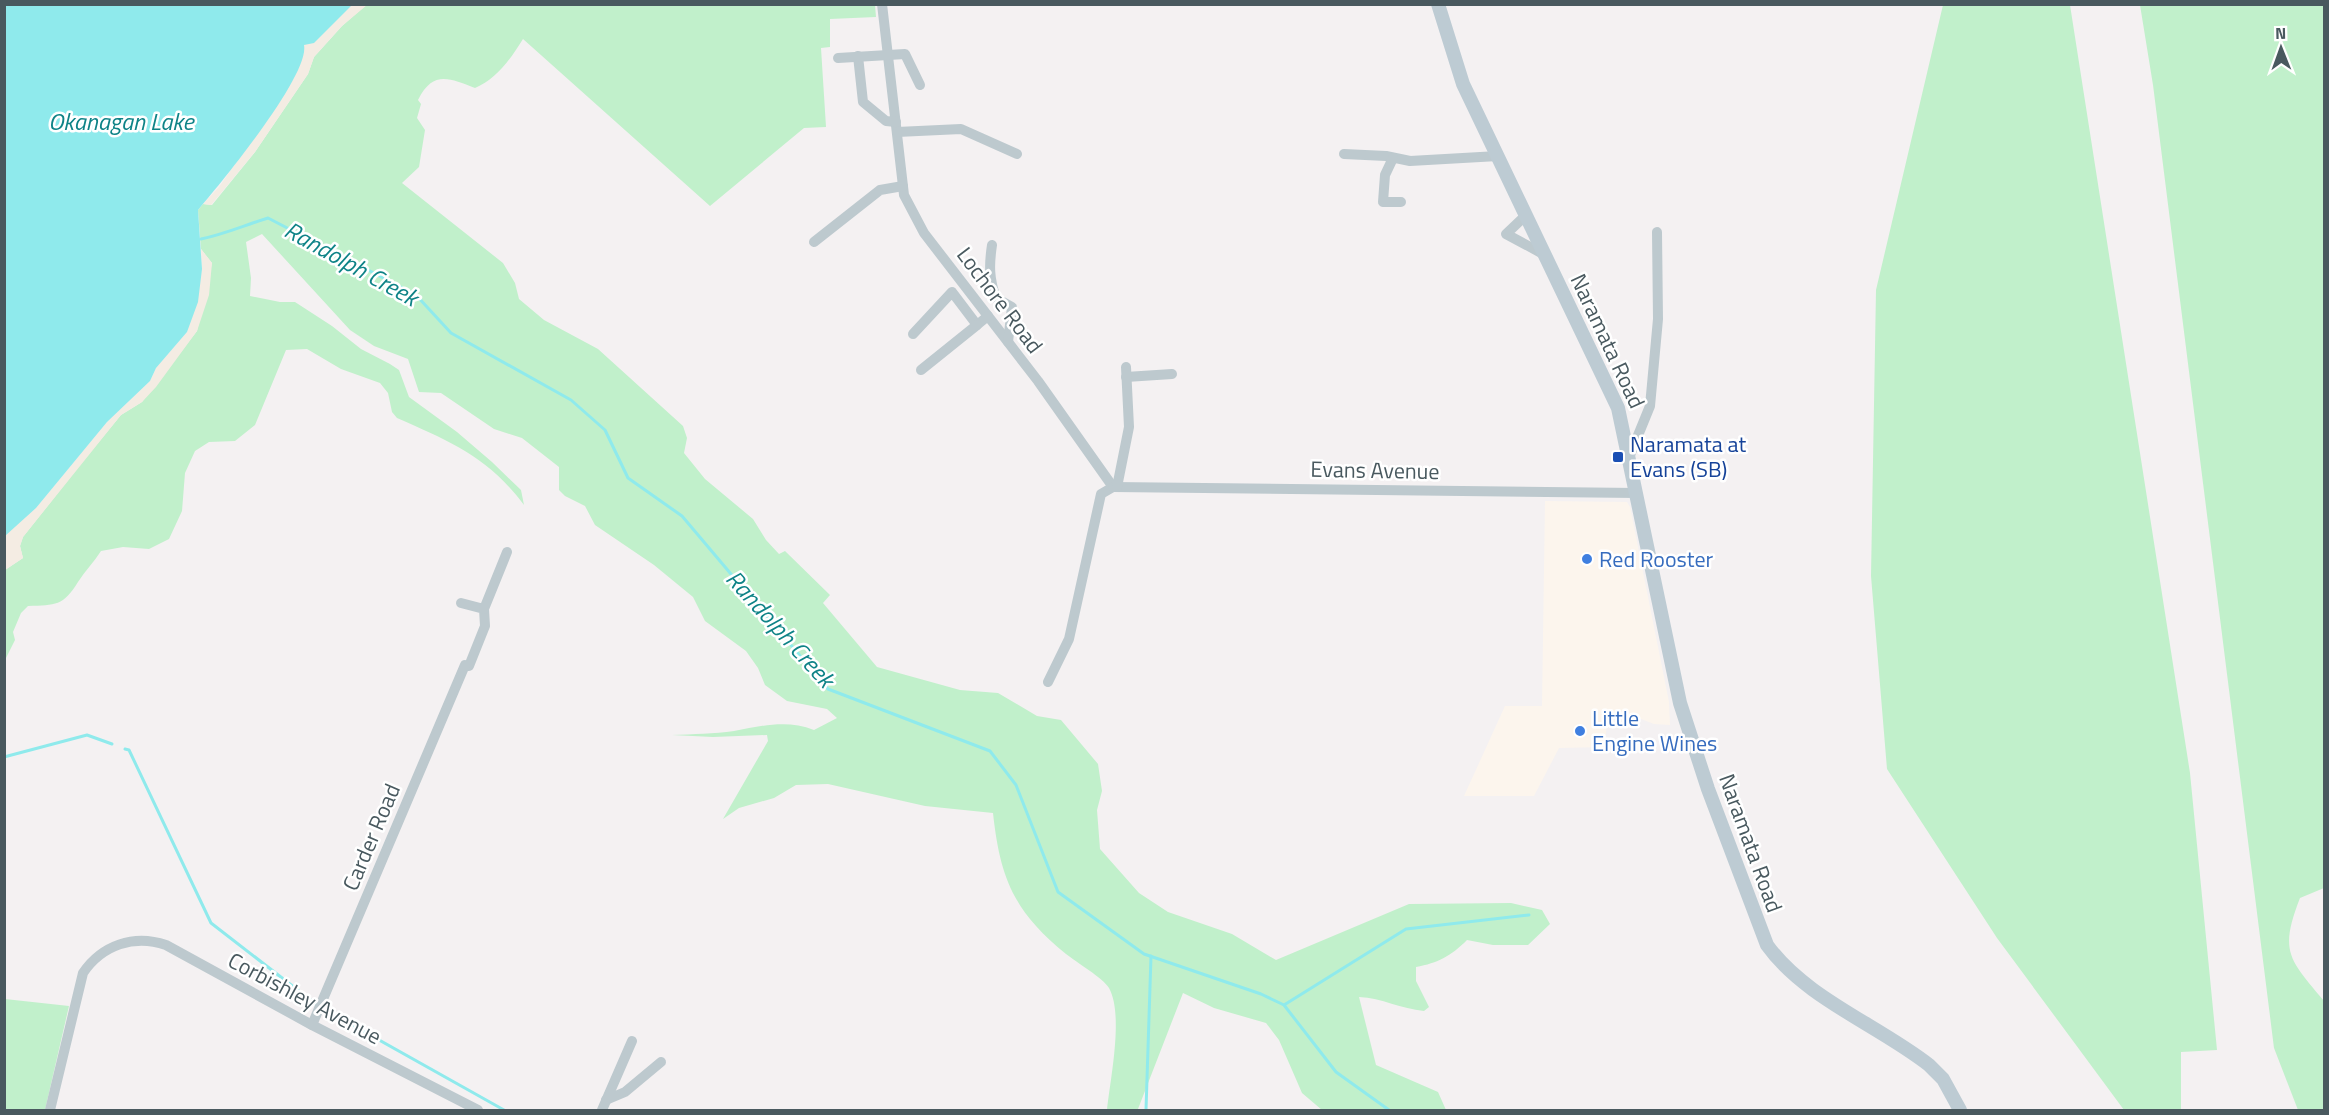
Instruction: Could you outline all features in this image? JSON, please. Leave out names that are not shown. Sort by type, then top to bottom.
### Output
[{"type":"main road","name":"Naramata Road","points":[[1438,4],[1456,66],[1618,408],[1630,455],[1686,724],[1767,945],[1778,960],[1802,981],[1929,1065],[1943,1079],[1959,1110]]},
{"type":"street","name":"Lochore Road","points":[[882,4],[904,195],[924,233],[1115,487]]},
{"type":"street","points":[[838,58],[905,54],[920,84]]},
{"type":"street","points":[[858,56],[863,102],[886,121],[897,127],[961,129],[1017,154]]},
{"type":"street","points":[[1344,154],[1393,158],[1410,162],[1498,156]]},
{"type":"street","points":[[1393,158],[1385,175],[1383,202],[1401,202]]},
{"type":"street","points":[[814,242],[880,190],[903,186]]},
{"type":"street","points":[[1526,215],[1506,234],[1545,255]]},
{"type":"street","points":[[1630,455],[1650,406],[1658,319],[1657,232]]},
{"type":"street","points":[[992,245],[988,269],[991,284],[996,298],[1012,307],[1008,342]]},
{"type":"street","points":[[913,334],[952,292],[977,325]]},
{"type":"street","points":[[921,370],[988,316]]},
{"type":"street","points":[[1048,682],[1069,639],[1101,494],[1115,487],[1129,427],[1126,372],[1172,374]]},
{"type":"street","name":"Evans Avenue","points":[[1115,487],[1637,493]]},
{"type":"street","name":"Carder Road","points":[[312,1025],[485,626],[484,609],[507,552]]},
{"type":"street","points":[[461,603],[484,609]]},
{"type":"street","name":"Corbishley Avenue","points":[[50,1110],[80,983],[88,966],[109,948],[141,939],[166,945],[312,1025],[478,1110]]},
{"type":"street","points":[[604,1105],[632,1041]]},
{"type":"street","points":[[604,1105],[625,1092],[661,1062]]},
{"type":"shaded area","points":[[1545,501],[1627,502],[1630,507],[1669,702],[1670,725],[1654,724],[1641,719],[1607,719],[1605,747],[1559,748],[1534,796],[1464,796],[1505,706],[1542,706]]},
{"type":"green space","points":[[367,4],[875,5],[876,17],[830,19],[830,47],[821,48],[826,127],[804,128],[710,206],[523,39],[503,67],[483,84],[475,88],[457,81],[442,79],[436,80],[424,90],[418,100],[421,104],[417,118],[425,130],[419,167],[402,183],[503,263],[515,283],[519,299],[544,320],[598,349],[683,426],[687,438],[684,453],[705,479],[753,519],[766,540],[779,554],[785,551],[830,595],[823,603],[877,667],[960,690],[998,693],[1037,716],[1061,720],[1098,764],[1102,791],[1097,810],[1100,849],[1139,893],[1168,912],[1232,934],[1276,960],[1409,904],[1511,903],[1542,910],[1550,924],[1528,945],[1493,945],[1467,940],[1444,958],[1416,967],[1416,981],[1429,1007],[1424,1011],[1359,997],[1376,1065],[1438,1092],[1446,1110],[1322,1110],[1302,1093],[1279,1040],[1266,1023],[1214,1008],[1183,993],[1138,1109],[1107,1110],[1116,1031],[1113,1000],[1109,988],[1048,939],[1022,908],[1005,875],[993,813],[925,806],[828,784],[796,785],[774,798],[739,808],[723,819],[768,741],[767,735],[713,737],[672,735],[726,732],[774,724],[794,725],[814,730],[837,718],[827,709],[787,701],[765,685],[758,668],[746,651],[705,621],[693,597],[654,565],[595,525],[585,506],[565,496],[559,490],[559,467],[522,438],[494,429],[441,393],[419,392],[408,359],[374,346],[350,330],[262,234],[246,242],[251,278],[250,296],[280,302],[295,302],[332,326],[361,349],[399,370],[409,397],[457,432],[492,462],[521,490],[524,505],[510,488],[482,462],[451,443],[397,418],[392,412],[388,393],[380,383],[341,369],[307,349],[286,350],[255,425],[235,441],[209,442],[195,451],[185,473],[182,511],[169,539],[149,549],[123,547],[101,551],[63,600],[58,603],[28,606],[21,613],[13,632],[15,640],[5,660],[5,570],[23,558],[20,546],[23,537],[121,415],[142,402],[197,331],[212,263],[201,249],[198,210],[203,204],[212,205],[255,152],[308,74],[314,57],[342,26]]},
{"type":"green space","points":[[1943,5],[2070,5],[2190,773],[2217,1050],[2181,1052],[2181,1109],[2124,1110],[1997,938],[1887,769],[1871,576],[1876,290]]},
{"type":"green space","points":[[2140,5],[2324,5],[2324,888],[2300,898],[2290,931],[2289,943],[2295,964],[2324,1001],[2324,1110],[2298,1110],[2274,1048],[2153,85]]},
{"type":"green space","points":[[5,999],[69,1006],[45,1110],[5,1110]]},
{"type":"sand","points":[[352,5],[367,5],[342,26],[314,57],[308,74],[255,152],[211,205],[203,204],[219,187],[294,78],[304,45]]},
{"type":"sand","points":[[201,249],[212,263],[209,295],[197,331],[156,387],[142,402],[121,415],[23,537],[20,546],[23,558],[5,570],[4,536],[36,508],[107,422],[150,381],[156,368],[187,332],[202,269]]},
{"type":"water","name":"Okanagan Lake","points":[[5,4],[352,5],[314,43],[304,45],[302,60],[279,103],[262,129],[198,210],[202,269],[198,302],[187,332],[156,368],[150,381],[107,422],[36,508],[5,536]]},
{"type":"waterway","name":"Randolph Creek","points":[[201,239],[268,218],[416,295],[451,333],[571,400],[605,430],[628,478],[682,516],[828,689],[990,751],[1016,785],[1058,892],[1144,954],[1261,994],[1284,1005],[1336,1072],[1389,1110]]},
{"type":"waterway","points":[[4,757],[87,735],[112,744]]},
{"type":"waterway","points":[[125,749],[129,750],[211,923],[317,1005]]},
{"type":"waterway","points":[[1284,1005],[1406,929],[1529,915]]},
{"type":"waterway","points":[[1146,1110],[1151,956]]},
{"type":"waterway","points":[[322,1008],[504,1110]]},
{"type":"place","name":"Naramata at Evans (SB)","points":[[1618,457]]},
{"type":"place","name":"Red Rooster","points":[[1587,559]]},
{"type":"place","name":"Little Engine Wines","points":[[1580,731]]}]
